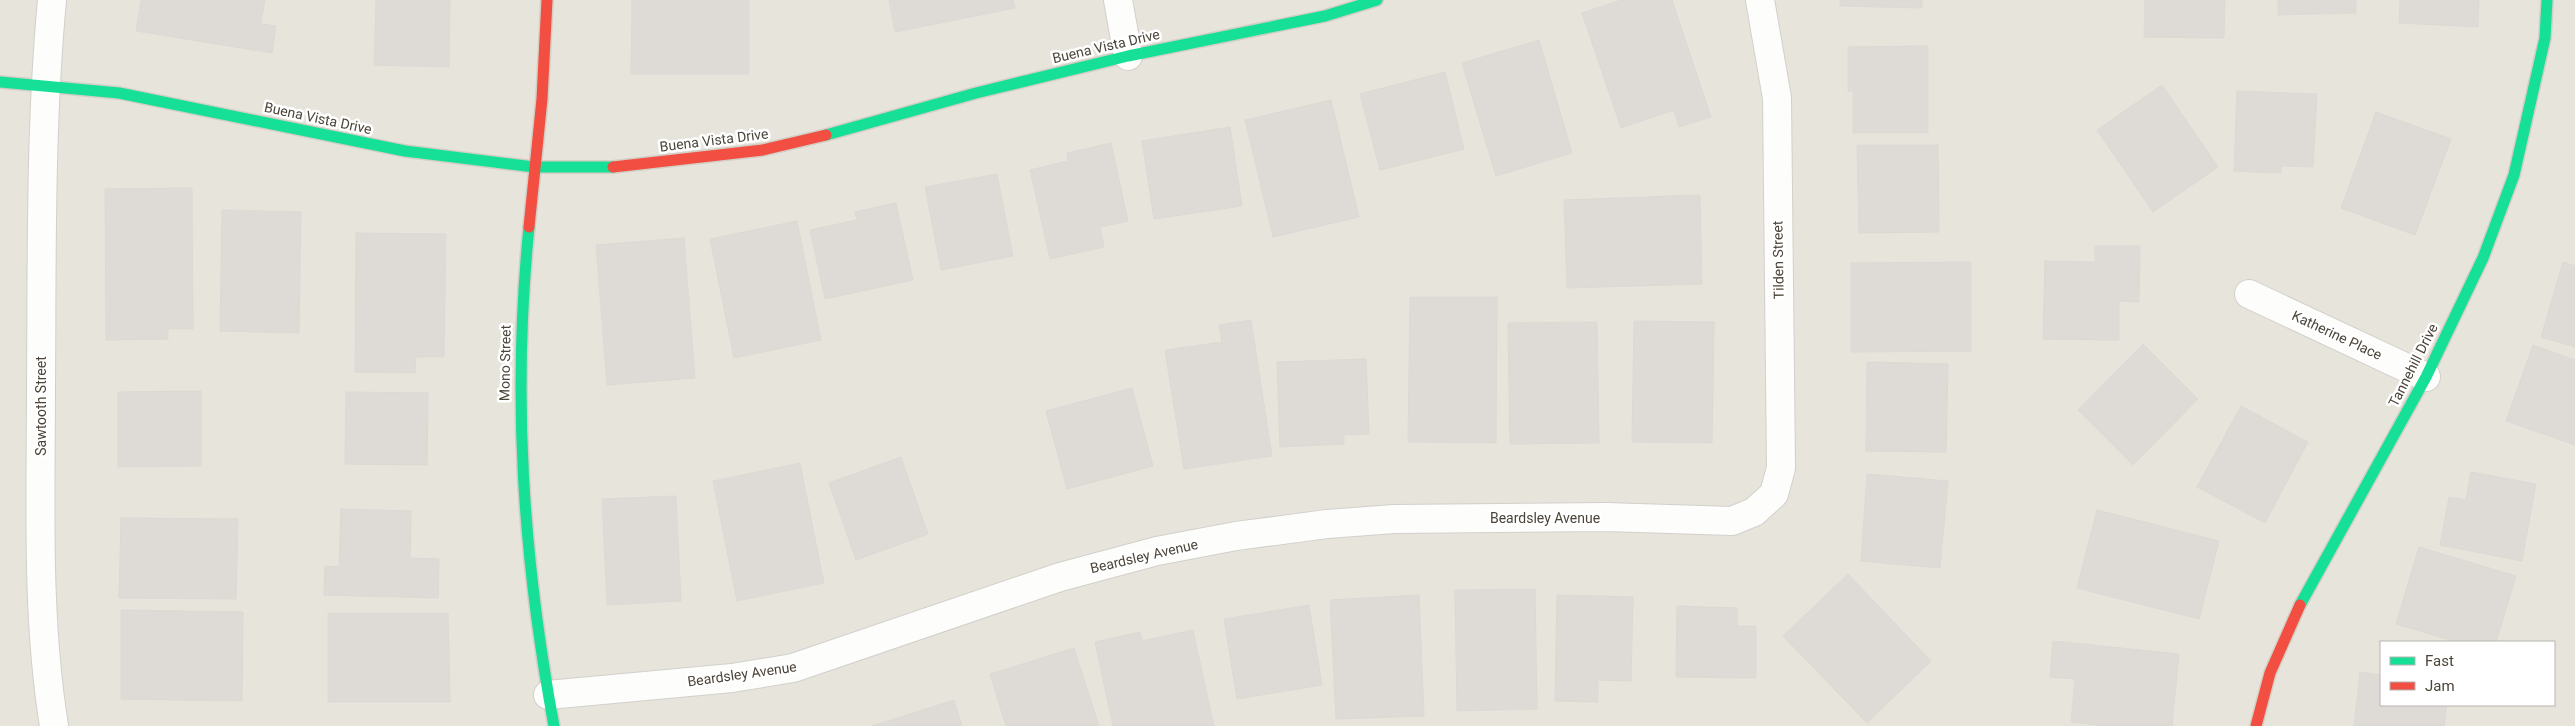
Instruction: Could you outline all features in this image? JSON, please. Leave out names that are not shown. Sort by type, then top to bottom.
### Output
[{"type":"street","name":"Sawtooth Street","points":[[52,0],[44,85],[41,541],[47,685],[54,726]]},
{"type":"street","name":"Mono Street","points":[[547,0],[541,113],[534,167],[520,328],[520,485],[536,635],[554,726]]},
{"type":"street","points":[[1118,0],[1128,56]]},
{"type":"street","name":"Buena Vista Drive","points":[[0,82],[119,92],[405,151],[534,167],[609,168],[763,150],[870,124],[976,92],[1128,56],[1325,16],[1378,0]]},
{"type":"street","name":"Tilden Street","points":[[1754,512],[1774,494],[1781,468],[1777,98],[1760,0]]},
{"type":"street","name":"Tannehill Drive","points":[[2256,726],[2270,673],[2299,606],[2426,377],[2483,258],[2514,175],[2545,38],[2547,0]]},
{"type":"street","name":"Katherine Place","points":[[2249,294],[2426,377]]},
{"type":"street","name":"Beardsley Avenue","points":[[548,695],[732,678],[793,668],[1060,576],[1158,551],[1236,536],[1327,524],[1394,519],[1606,517],[1732,521],[1754,512]]},
{"type":"shaded area","points":[[0,0],[2575,0],[2575,726],[0,726]]},
{"type":"building","points":[[141,0],[265,0],[261,24],[276,26],[272,53],[136,31]]},
{"type":"building","points":[[376,0],[450,0],[449,67],[374,65]]},
{"type":"building","points":[[632,0],[749,0],[749,74],[631,74]]},
{"type":"building","points":[[889,0],[1013,0],[1015,8],[895,32]]},
{"type":"building","points":[[1621,0],[1672,0],[1711,117],[1679,127],[1674,110],[1621,128],[1582,13]]},
{"type":"building","points":[[1840,0],[1922,0],[1922,8],[1840,6]]},
{"type":"building","points":[[2145,0],[2225,0],[2224,38],[2144,37]]},
{"type":"building","points":[[2278,0],[2356,0],[2356,13],[2278,15]]},
{"type":"building","points":[[2400,0],[2479,0],[2478,27],[2399,23]]},
{"type":"building","points":[[1539,40],[1572,153],[1496,176],[1462,63]]},
{"type":"building","points":[[1928,46],[1928,133],[1853,133],[1853,91],[1848,91],[1848,47]]},
{"type":"building","points":[[1445,72],[1464,149],[1380,170],[1360,94]]},
{"type":"building","points":[[2162,85],[2218,167],[2153,212],[2097,130]]},
{"type":"building","points":[[2237,91],[2317,94],[2313,167],[2281,166],[2281,173],[2234,171]]},
{"type":"building","points":[[1331,100],[1359,217],[1273,237],[1245,120]]},
{"type":"building","points":[[2376,112],[2451,139],[2415,235],[2341,208]]},
{"type":"building","points":[[1230,127],[1242,206],[1154,219],[1142,141]]},
{"type":"building","points":[[1111,143],[1128,221],[1100,227],[1104,247],[1050,259],[1030,170],[1068,161],[1067,153]]},
{"type":"building","points":[[1857,145],[1938,145],[1939,232],[1859,233]]},
{"type":"building","points":[[997,174],[1013,256],[941,270],[925,187]]},
{"type":"building","points":[[192,188],[193,329],[168,329],[168,339],[106,340],[105,189]]},
{"type":"building","points":[[1700,195],[1702,284],[1567,288],[1564,200]]},
{"type":"building","points":[[896,203],[913,280],[825,299],[810,230],[857,220],[855,212]]},
{"type":"building","points":[[222,210],[301,212],[299,333],[220,331]]},
{"type":"building","points":[[797,221],[821,340],[734,358],[710,239]]},
{"type":"building","points":[[356,233],[446,234],[444,357],[416,357],[415,373],[355,372]]},
{"type":"building","points":[[684,238],[695,378],[607,385],[596,245]]},
{"type":"building","points":[[2095,246],[2140,246],[2139,302],[2119,301],[2119,340],[2043,339],[2045,261],[2095,262]]},
{"type":"building","points":[[1971,262],[1971,351],[1851,352],[1851,263]]},
{"type":"building","points":[[2563,262],[2575,266],[2575,347],[2541,337]]},
{"type":"building","points":[[1410,297],[1497,297],[1496,443],[1408,442]]},
{"type":"building","points":[[1251,320],[1272,456],[1184,469],[1165,350],[1222,342],[1219,325]]},
{"type":"building","points":[[1634,321],[1714,322],[1712,443],[1632,442]]},
{"type":"building","points":[[1597,322],[1599,443],[1510,444],[1508,323]]},
{"type":"building","points":[[2143,344],[2198,399],[2133,465],[2078,410]]},
{"type":"building","points":[[2533,345],[2575,360],[2575,445],[2506,421]]},
{"type":"building","points":[[1366,359],[1369,434],[1344,435],[1344,444],[1280,447],[1277,362]]},
{"type":"building","points":[[1867,362],[1948,364],[1946,452],[1866,451]]},
{"type":"building","points":[[1132,388],[1153,466],[1067,489],[1046,411]]},
{"type":"building","points":[[201,391],[201,466],[118,467],[118,392]]},
{"type":"building","points":[[346,392],[428,393],[427,465],[345,464]]},
{"type":"building","points":[[2241,406],[2308,442],[2265,523],[2197,487]]},
{"type":"building","points":[[901,457],[928,534],[856,560],[829,483]]},
{"type":"building","points":[[800,463],[824,583],[737,601],[713,481]]},
{"type":"building","points":[[2471,472],[2536,484],[2522,561],[2440,545],[2449,497],[2466,500]]},
{"type":"building","points":[[1867,474],[1948,481],[1940,568],[1861,561]]},
{"type":"building","points":[[676,496],[681,601],[607,605],[602,499]]},
{"type":"building","points":[[341,509],[411,511],[410,558],[439,559],[438,598],[324,595],[325,566],[339,567]]},
{"type":"building","points":[[2097,510],[2219,541],[2199,619],[2077,588]]},
{"type":"building","points":[[121,518],[238,519],[236,599],[119,598]]},
{"type":"building","points":[[2419,547],[2516,576],[2496,641],[2454,641],[2396,624]]},
{"type":"building","points":[[1848,574],[1931,661],[1867,723],[1783,636]]},
{"type":"building","points":[[1535,589],[1537,709],[1457,711],[1455,590]]},
{"type":"building","points":[[1419,595],[1424,716],[1336,719],[1330,600]]},
{"type":"building","points":[[1557,595],[1633,597],[1631,681],[1598,680],[1598,702],[1555,701]]},
{"type":"building","points":[[1309,605],[1322,685],[1237,699],[1224,619]]},
{"type":"building","points":[[1677,606],[1737,608],[1737,626],[1756,626],[1756,678],[1676,677]]},
{"type":"building","points":[[121,610],[243,612],[242,701],[121,699]]},
{"type":"building","points":[[328,613],[448,613],[450,702],[328,702]]},
{"type":"building","points":[[1193,630],[1214,726],[1113,726],[1095,642],[1140,632],[1142,641]]},
{"type":"building","points":[[2053,641],[2179,654],[2172,726],[2106,726],[2071,722],[2075,679],[2050,677]]},
{"type":"building","points":[[1074,648],[1099,726],[1006,726],[990,674]]},
{"type":"building","points":[[2360,672],[2380,675],[2380,706],[2447,706],[2444,726],[2354,726]]},
{"type":"building","points":[[954,700],[962,726],[872,726]]},
{"type":"traffic: fast","points":[[826,135],[976,93],[1128,56],[1325,16],[1377,0]]},
{"type":"traffic: fast","points":[[2300,605],[2426,377],[2483,258],[2514,175],[2545,38],[2547,0]]},
{"type":"traffic: fast","points":[[0,82],[119,93],[405,151],[534,167],[613,167]]},
{"type":"traffic: fast","points":[[529,227],[521,353],[524,477],[535,601],[554,726]]},
{"type":"traffic: jam","points":[[529,227],[542,99],[547,0]]},
{"type":"traffic: jam","points":[[613,167],[763,150],[826,135]]},
{"type":"traffic: jam","points":[[2256,726],[2270,673],[2300,605]]}]
